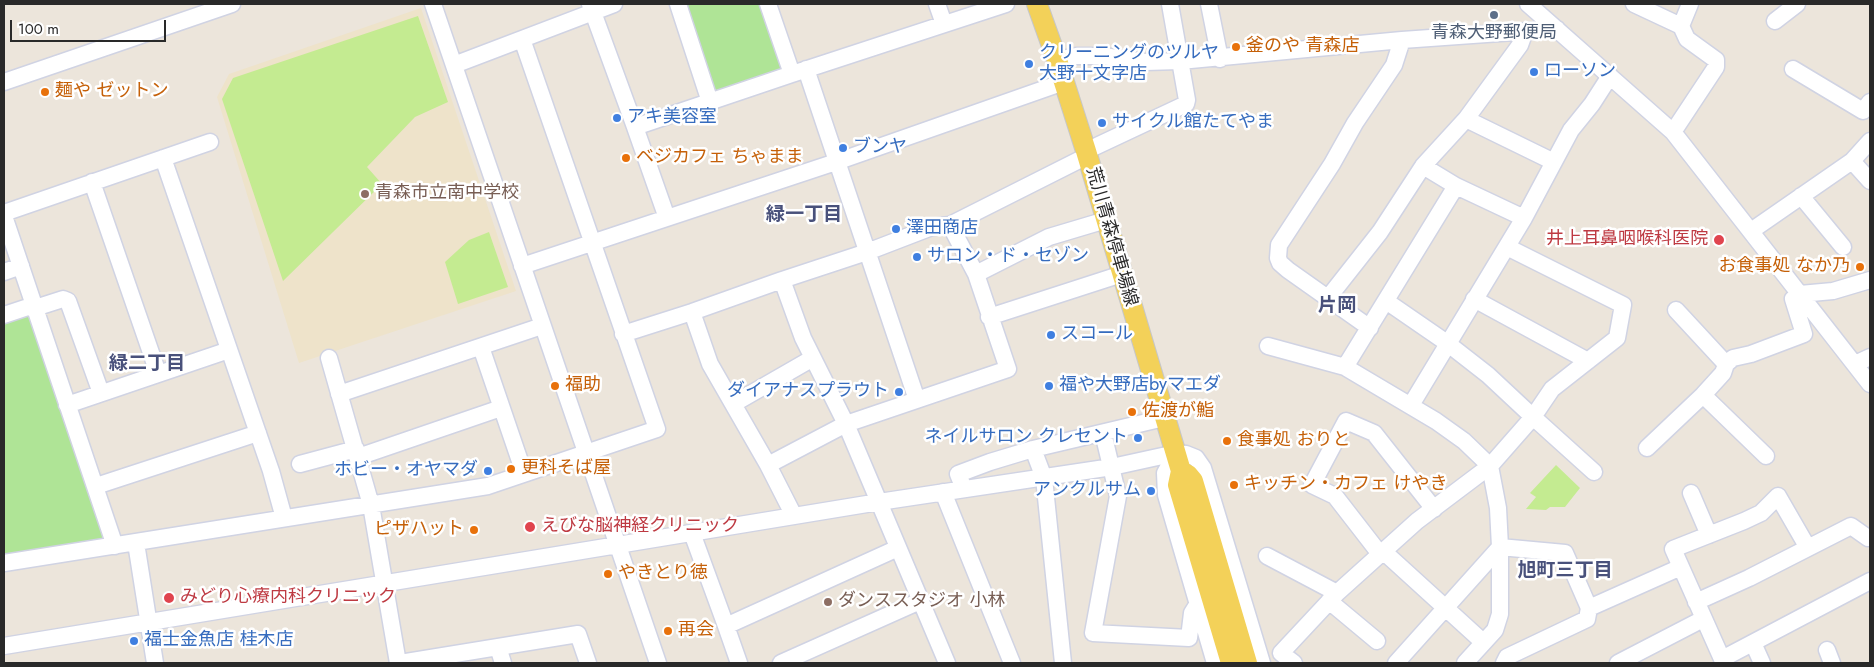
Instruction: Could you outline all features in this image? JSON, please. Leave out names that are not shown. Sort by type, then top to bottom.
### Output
[{"type":"main road","name":"荒川青森停車場線","points":[[1037,4],[1087,153],[1164,418],[1179,462],[1194,481],[1247,663]]},
{"type":"main road","name":"荒川青森停車場線","points":[[1179,462],[1178,485],[1231,663]]},
{"type":"street","points":[[4,82],[232,4]]},
{"type":"street","points":[[433,4],[658,663]]},
{"type":"street","points":[[454,65],[522,39],[592,8],[614,4]]},
{"type":"street","points":[[678,4],[710,102]]},
{"type":"street","points":[[768,4],[799,71],[836,162],[917,400]]},
{"type":"street","points":[[937,4],[944,24]]},
{"type":"street","points":[[635,127],[799,71],[1006,4]]},
{"type":"street","points":[[623,334],[868,252],[932,227],[950,225],[1087,153],[1186,104],[1187,100],[1170,4]]},
{"type":"street","points":[[1209,4],[1220,59]]},
{"type":"street","points":[[1528,4],[1673,132],[1870,384]]},
{"type":"street","points":[[1634,4],[1682,26]]},
{"type":"street","points":[[1673,132],[1716,67],[1716,60],[1687,39],[1682,26],[1690,4]]},
{"type":"street","points":[[1775,21],[1798,4]]},
{"type":"street","points":[[592,8],[666,218]]},
{"type":"street","points":[[1057,60],[1076,56],[1103,56],[1145,62],[1180,62],[1402,40],[1557,29]]},
{"type":"street","points":[[1328,298],[1380,232],[1423,166],[1466,118],[1520,45],[1525,32]]},
{"type":"street","points":[[4,563],[488,486],[657,429],[522,39]]},
{"type":"street","points":[[1370,328],[1280,263],[1278,258],[1280,245],[1332,164],[1355,123],[1394,65],[1402,40]]},
{"type":"street","points":[[1792,69],[1866,110]]},
{"type":"street","points":[[1411,405],[1524,218],[1571,130],[1592,104],[1610,76]]},
{"type":"street","points":[[522,266],[836,162],[1064,82]]},
{"type":"street","points":[[1466,118],[1554,162]]},
{"type":"street","points":[[1751,231],[1852,160],[1870,141]]},
{"type":"street","points":[[115,546],[4,214],[210,142]]},
{"type":"street","points":[[163,158],[258,433],[284,518]]},
{"type":"street","points":[[1852,160],[1870,181]]},
{"type":"street","points":[[1423,166],[1456,186],[1524,218]]},
{"type":"street","points":[[92,182],[158,373]]},
{"type":"street","points":[[1346,367],[1456,186]]},
{"type":"street","points":[[1801,196],[1843,247]]},
{"type":"street","points":[[976,274],[1050,237],[1106,220]]},
{"type":"street","points":[[768,465],[846,424],[1008,369],[976,274],[950,225]]},
{"type":"street","points":[[1294,663],[1281,653],[1333,597],[1381,553],[1490,466],[1533,417],[1552,389],[1617,338],[1623,305],[1506,247]]},
{"type":"street","points":[[4,272],[21,266]]},
{"type":"street","points":[[989,316],[1122,274]]},
{"type":"street","points":[[782,280],[803,338],[846,424],[946,663]]},
{"type":"street","points":[[1647,448],[1703,395],[1723,373],[1726,364],[1733,358],[1751,354],[1804,334],[1793,299],[1800,294],[1833,291],[1870,280]]},
{"type":"street","points":[[4,315],[63,299],[68,302],[101,393]]},
{"type":"street","points":[[1474,299],[1588,361]]},
{"type":"street","points":[[1386,301],[1447,343],[1488,375],[1594,472]]},
{"type":"street","points":[[1676,310],[1726,364]]},
{"type":"street","points":[[692,312],[710,364],[768,465],[794,516]]},
{"type":"street","points":[[339,394],[542,326]]},
{"type":"street","points":[[1268,346],[1346,367],[1411,405],[1464,441],[1490,466],[1498,508],[1500,614],[1495,630],[1465,663]]},
{"type":"street","points":[[481,347],[524,473]]},
{"type":"street","points":[[67,405],[230,350]]},
{"type":"street","points":[[1855,364],[1870,357]]},
{"type":"street","points":[[329,358],[371,505],[383,583],[399,663],[578,634],[588,663]]},
{"type":"street","points":[[733,404],[814,358]]},
{"type":"street","points":[[1703,395],[1766,456]]},
{"type":"street","points":[[300,464],[357,453],[501,408]]},
{"type":"street","points":[[964,489],[958,474],[990,462],[1033,449],[1164,418]]},
{"type":"street","points":[[1434,509],[1374,433],[1346,421],[1312,485],[1335,496],[1381,553],[1483,642]]},
{"type":"street","points":[[96,486],[258,433]]},
{"type":"street","points":[[1103,433],[1118,496],[1093,632],[1189,638],[1192,613],[1197,605]]},
{"type":"street","points":[[1033,449],[1044,478],[1060,662]]},
{"type":"street","points":[[1215,663],[1166,494],[1165,473],[1186,454],[1196,458],[1203,468],[1262,663]]},
{"type":"street","points":[[4,646],[879,502],[1112,467],[1179,462]]},
{"type":"street","points":[[943,492],[1012,663]]},
{"type":"street","points":[[1691,492],[1709,535]]},
{"type":"street","points":[[1808,548],[1778,496],[1761,513],[1673,549],[1723,661],[1870,581]]},
{"type":"street","points":[[1696,602],[1749,578],[1851,526],[1868,538],[1870,537]]},
{"type":"street","points":[[692,533],[739,663]]},
{"type":"street","points":[[136,543],[155,663]]},
{"type":"street","points":[[1396,663],[1500,547]]},
{"type":"street","points":[[1500,547],[1565,553],[1589,608],[1587,619],[1507,657],[1504,663]]},
{"type":"street","points":[[726,626],[898,548]]},
{"type":"street","points":[[1267,556],[1333,597],[1377,641]]},
{"type":"street","points":[[1589,608],[1680,568]]},
{"type":"street","points":[[781,663],[804,659],[920,600]]},
{"type":"street","points":[[1618,663],[1703,619]]},
{"type":"street","points":[[1753,643],[1762,663]]},
{"type":"street","points":[[498,647],[503,663]]},
{"type":"shaded area","name":"青森市立南中学校","points":[[421,8],[516,291],[299,363],[217,97],[229,74]]},
{"type":"green space","points":[[684,4],[762,4],[783,66],[781,69],[715,92]]},
{"type":"green space","points":[[418,16],[448,102],[415,117],[367,167],[382,184],[283,281],[222,99],[233,78]]},
{"type":"green space","points":[[489,232],[508,287],[458,304],[445,262],[469,240]]},
{"type":"green space","points":[[25,313],[31,315],[107,539],[4,556],[4,320]]},
{"type":"green space","points":[[1556,465],[1580,488],[1565,507],[1550,507],[1546,510],[1526,509],[1536,497],[1530,493]]},
{"type":"place","name":"青森大野郵便局","points":[[1494,15]]},
{"type":"place","name":"釜のや 青森店","points":[[1236,47]]},
{"type":"place","name":"クリーニングのツルヤ 大野十文字店","points":[[1029,64]]},
{"type":"place","name":"ローソン","points":[[1534,72]]},
{"type":"place","name":"麺や ゼットン","points":[[45,92]]},
{"type":"place","name":"アキ美容室","points":[[617,118]]},
{"type":"place","name":"サイクル館たてやま","points":[[1102,123]]},
{"type":"place","name":"ブンヤ","points":[[843,148]]},
{"type":"place","name":"ベジカフェ ちゃまま","points":[[626,158]]},
{"type":"place","name":"青森市立南中学校","points":[[365,194]]},
{"type":"place","name":"澤田商店","points":[[896,229]]},
{"type":"place","name":"井上耳鼻咽喉科医院","points":[[1719,240]]},
{"type":"place","name":"サロン・ド・セゾン","points":[[917,257]]},
{"type":"place","name":"お食事処 なか乃","points":[[1860,267]]},
{"type":"place","name":"スコール","points":[[1051,335]]},
{"type":"place","name":"福助","points":[[555,386]]},
{"type":"place","name":"福や大野店byマエダ","points":[[1049,386]]},
{"type":"place","name":"ダイアナスプラウト","points":[[899,392]]},
{"type":"place","name":"佐渡が鮨","points":[[1132,412]]},
{"type":"place","name":"ネイルサロン クレセント","points":[[1138,438]]},
{"type":"place","name":"食事処 おりと","points":[[1227,441]]},
{"type":"place","name":"更科そば屋","points":[[511,469]]},
{"type":"place","name":"ホビー・オヤマダ","points":[[488,471]]},
{"type":"place","name":"キッチン・カフェ けやき","points":[[1234,485]]},
{"type":"place","name":"アンクルサム","points":[[1151,491]]},
{"type":"place","name":"えびな脳神経クリニック","points":[[530,527]]},
{"type":"place","name":"ピザハット","points":[[474,530]]},
{"type":"place","name":"やきとり徳","points":[[608,574]]},
{"type":"place","name":"みどり心療内科クリニック","points":[[169,598]]},
{"type":"place","name":"ダンススタジオ 小林","points":[[828,602]]},
{"type":"place","name":"再会","points":[[668,631]]},
{"type":"place","name":"福士金魚店 桂木店","points":[[134,641]]},
{"type":"district","name":"緑一丁目","points":[[804,215]]},
{"type":"district","name":"片岡","points":[[1337,306]]},
{"type":"district","name":"緑二丁目","points":[[147,364]]},
{"type":"district","name":"旭町三丁目","points":[[1565,571]]}]
